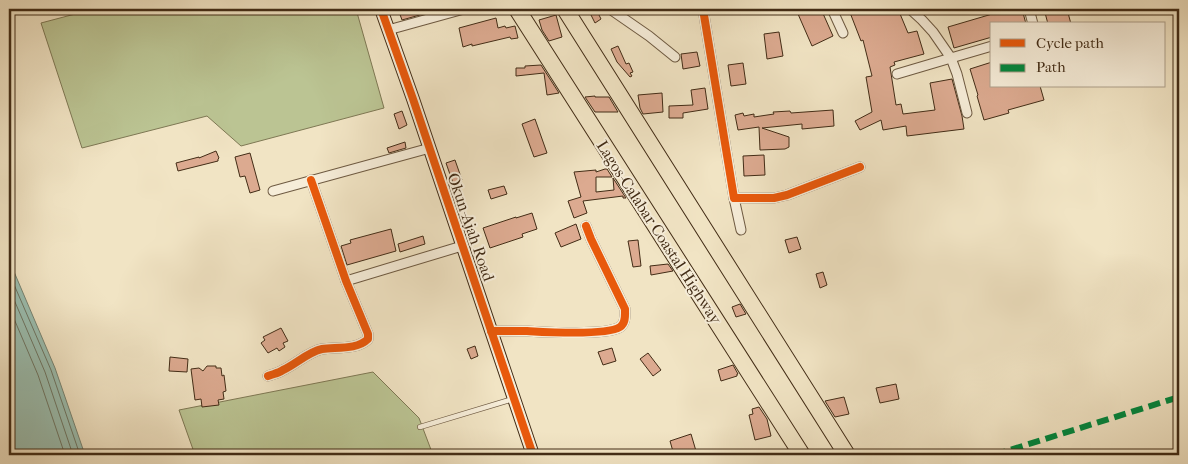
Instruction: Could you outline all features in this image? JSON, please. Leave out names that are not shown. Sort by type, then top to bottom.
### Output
[{"type":"highway","name":"Lagos-Calabar Coastal Highway","points":[[517,9],[802,455]]},
{"type":"highway","points":[[565,9],[847,455]]},
{"type":"street","name":"Okun-Ajah Road","points":[[381,9],[430,148],[533,455]]},
{"type":"street","points":[[388,30],[464,9]]},
{"type":"street","points":[[610,9],[675,57]]},
{"type":"street","points":[[703,9],[740,230]]},
{"type":"street","points":[[832,9],[842,33]]},
{"type":"street","points":[[910,9],[933,32],[950,58],[957,74],[967,113]]},
{"type":"street","points":[[1029,9],[1032,22]]},
{"type":"street","points":[[897,74],[990,47]]},
{"type":"street","points":[[273,191],[430,148]]},
{"type":"street","points":[[734,198],[774,198],[787,195],[860,167]]},
{"type":"street","points":[[268,376],[282,371],[306,356],[321,350],[348,347],[365,342],[368,339],[368,334],[346,281],[311,180]]},
{"type":"street","points":[[491,331],[577,333],[603,331],[621,326],[625,320],[625,309],[586,226]]},
{"type":"street","points":[[346,281],[462,246]]},
{"type":"lane","points":[[420,427],[514,399]]},
{"type":"green space","points":[[94,9],[356,9],[384,108],[241,146],[207,116],[82,148],[41,23]]},
{"type":"green space","points":[[373,372],[419,418],[433,455],[195,455],[179,410]]},
{"type":"water","points":[[9,260],[55,368],[85,455],[9,455]]},
{"type":"building","points":[[398,9],[441,9],[402,20]]},
{"type":"building","points":[[588,9],[596,9],[601,19],[595,23]]},
{"type":"building","points":[[810,9],[821,9],[833,36],[812,46],[798,14]]},
{"type":"building","points":[[898,9],[908,33],[917,31],[924,54],[894,62],[895,65],[890,67],[896,105],[901,104],[903,114],[935,110],[930,83],[952,79],[964,129],[907,136],[906,126],[883,130],[881,120],[860,130],[855,121],[872,112],[866,77],[872,76],[863,40],[861,41],[849,10]]},
{"type":"building","points":[[998,9],[1022,9],[1025,22],[990,22],[990,38],[954,48],[948,27],[999,12]]},
{"type":"building","points":[[1044,9],[1067,9],[1070,22],[1047,22]]},
{"type":"building","points":[[556,15],[562,37],[549,41],[542,30],[539,20]]},
{"type":"building","points":[[496,18],[498,28],[515,26],[518,38],[511,39],[510,37],[463,47],[459,28]]},
{"type":"building","points":[[779,32],[783,56],[767,59],[764,34]]},
{"type":"building","points":[[618,46],[626,64],[629,63],[633,72],[630,73],[632,76],[630,77],[617,62],[611,49]]},
{"type":"building","points":[[697,52],[700,66],[683,69],[681,54]]},
{"type":"building","points":[[743,63],[746,84],[731,86],[728,65]]},
{"type":"building","points":[[990,63],[990,88],[1041,88],[1044,100],[1008,110],[1009,113],[984,120],[970,69]]},
{"type":"building","points":[[541,65],[559,93],[547,95],[544,73],[516,76],[516,68]]},
{"type":"building","points":[[705,88],[708,109],[683,113],[683,118],[669,118],[669,106],[693,105],[691,90]]},
{"type":"building","points":[[662,93],[663,112],[643,114],[638,95]]},
{"type":"building","points":[[585,97],[609,97],[618,112],[595,112]]},
{"type":"building","points":[[833,110],[834,126],[802,129],[802,124],[762,128],[789,137],[789,147],[785,149],[760,150],[759,127],[738,130],[735,115],[743,113],[744,116],[754,114],[754,117],[774,114],[773,112],[790,111],[791,113]]},
{"type":"building","points":[[402,111],[407,125],[399,129],[394,114]]},
{"type":"building","points":[[535,119],[547,153],[534,157],[522,124]]},
{"type":"building","points":[[405,142],[406,148],[389,153],[387,148]]},
{"type":"building","points":[[216,151],[219,158],[218,161],[178,171],[176,163],[199,158]]},
{"type":"building","points":[[250,153],[260,190],[250,193],[245,176],[240,177],[235,157]]},
{"type":"building","points":[[764,155],[765,175],[744,176],[743,156]]},
{"type":"building","points":[[455,160],[462,180],[453,183],[446,163]]},
{"type":"building","points":[[607,169],[612,177],[596,177],[596,192],[614,190],[613,178],[626,198],[623,198],[623,196],[583,201],[587,213],[574,218],[568,201],[581,197],[574,172],[596,170],[596,172]]},
{"type":"building","points":[[504,186],[507,194],[491,199],[488,190]]},
{"type":"building","points":[[532,213],[537,229],[522,234],[523,237],[490,248],[483,228]]},
{"type":"building","points":[[576,224],[581,239],[561,247],[555,233]]},
{"type":"building","points":[[391,229],[396,251],[347,265],[341,246],[351,243],[350,240]]},
{"type":"building","points":[[423,236],[425,244],[400,252],[398,244]]},
{"type":"building","points":[[797,237],[801,249],[789,253],[785,240]]},
{"type":"building","points":[[638,240],[641,266],[633,267],[628,241]]},
{"type":"building","points":[[668,264],[673,271],[651,275],[650,266]]},
{"type":"building","points":[[823,272],[827,285],[820,288],[816,274]]},
{"type":"building","points":[[740,304],[746,314],[736,317],[732,307]]},
{"type":"building","points":[[281,328],[288,341],[283,343],[285,347],[279,351],[277,348],[268,353],[261,343],[265,340],[263,337]]},
{"type":"building","points":[[475,346],[478,356],[471,359],[467,349]]},
{"type":"building","points":[[612,348],[616,361],[603,365],[598,352]]},
{"type":"building","points":[[648,353],[661,370],[653,376],[640,359]]},
{"type":"building","points":[[170,357],[188,359],[187,372],[169,371]]},
{"type":"building","points":[[733,365],[738,374],[737,376],[721,381],[718,370]]},
{"type":"building","points":[[207,366],[221,368],[226,391],[223,392],[224,399],[218,400],[219,405],[202,407],[201,399],[195,400],[191,369],[199,368],[203,371]]},
{"type":"building","points":[[896,384],[899,399],[880,403],[876,388]]},
{"type":"building","points":[[844,397],[849,414],[835,417],[825,401]]},
{"type":"building","points":[[759,407],[767,419],[771,436],[755,440],[749,415],[753,414],[752,409]]},
{"type":"building","points":[[691,434],[696,451],[674,455],[670,441]]},
{"type":"marked path","points":[[994,455],[1179,397]]},
{"type":"cycle path","points":[[381,9],[533,455]]},
{"type":"cycle path","points":[[703,9],[734,198],[774,198],[787,195],[860,167]]},
{"type":"cycle path","points":[[268,376],[322,349],[358,345],[368,339],[368,334],[346,281],[311,180]]},
{"type":"cycle path","points":[[491,331],[602,332],[613,330],[622,325],[625,319],[625,309],[586,226]]}]
